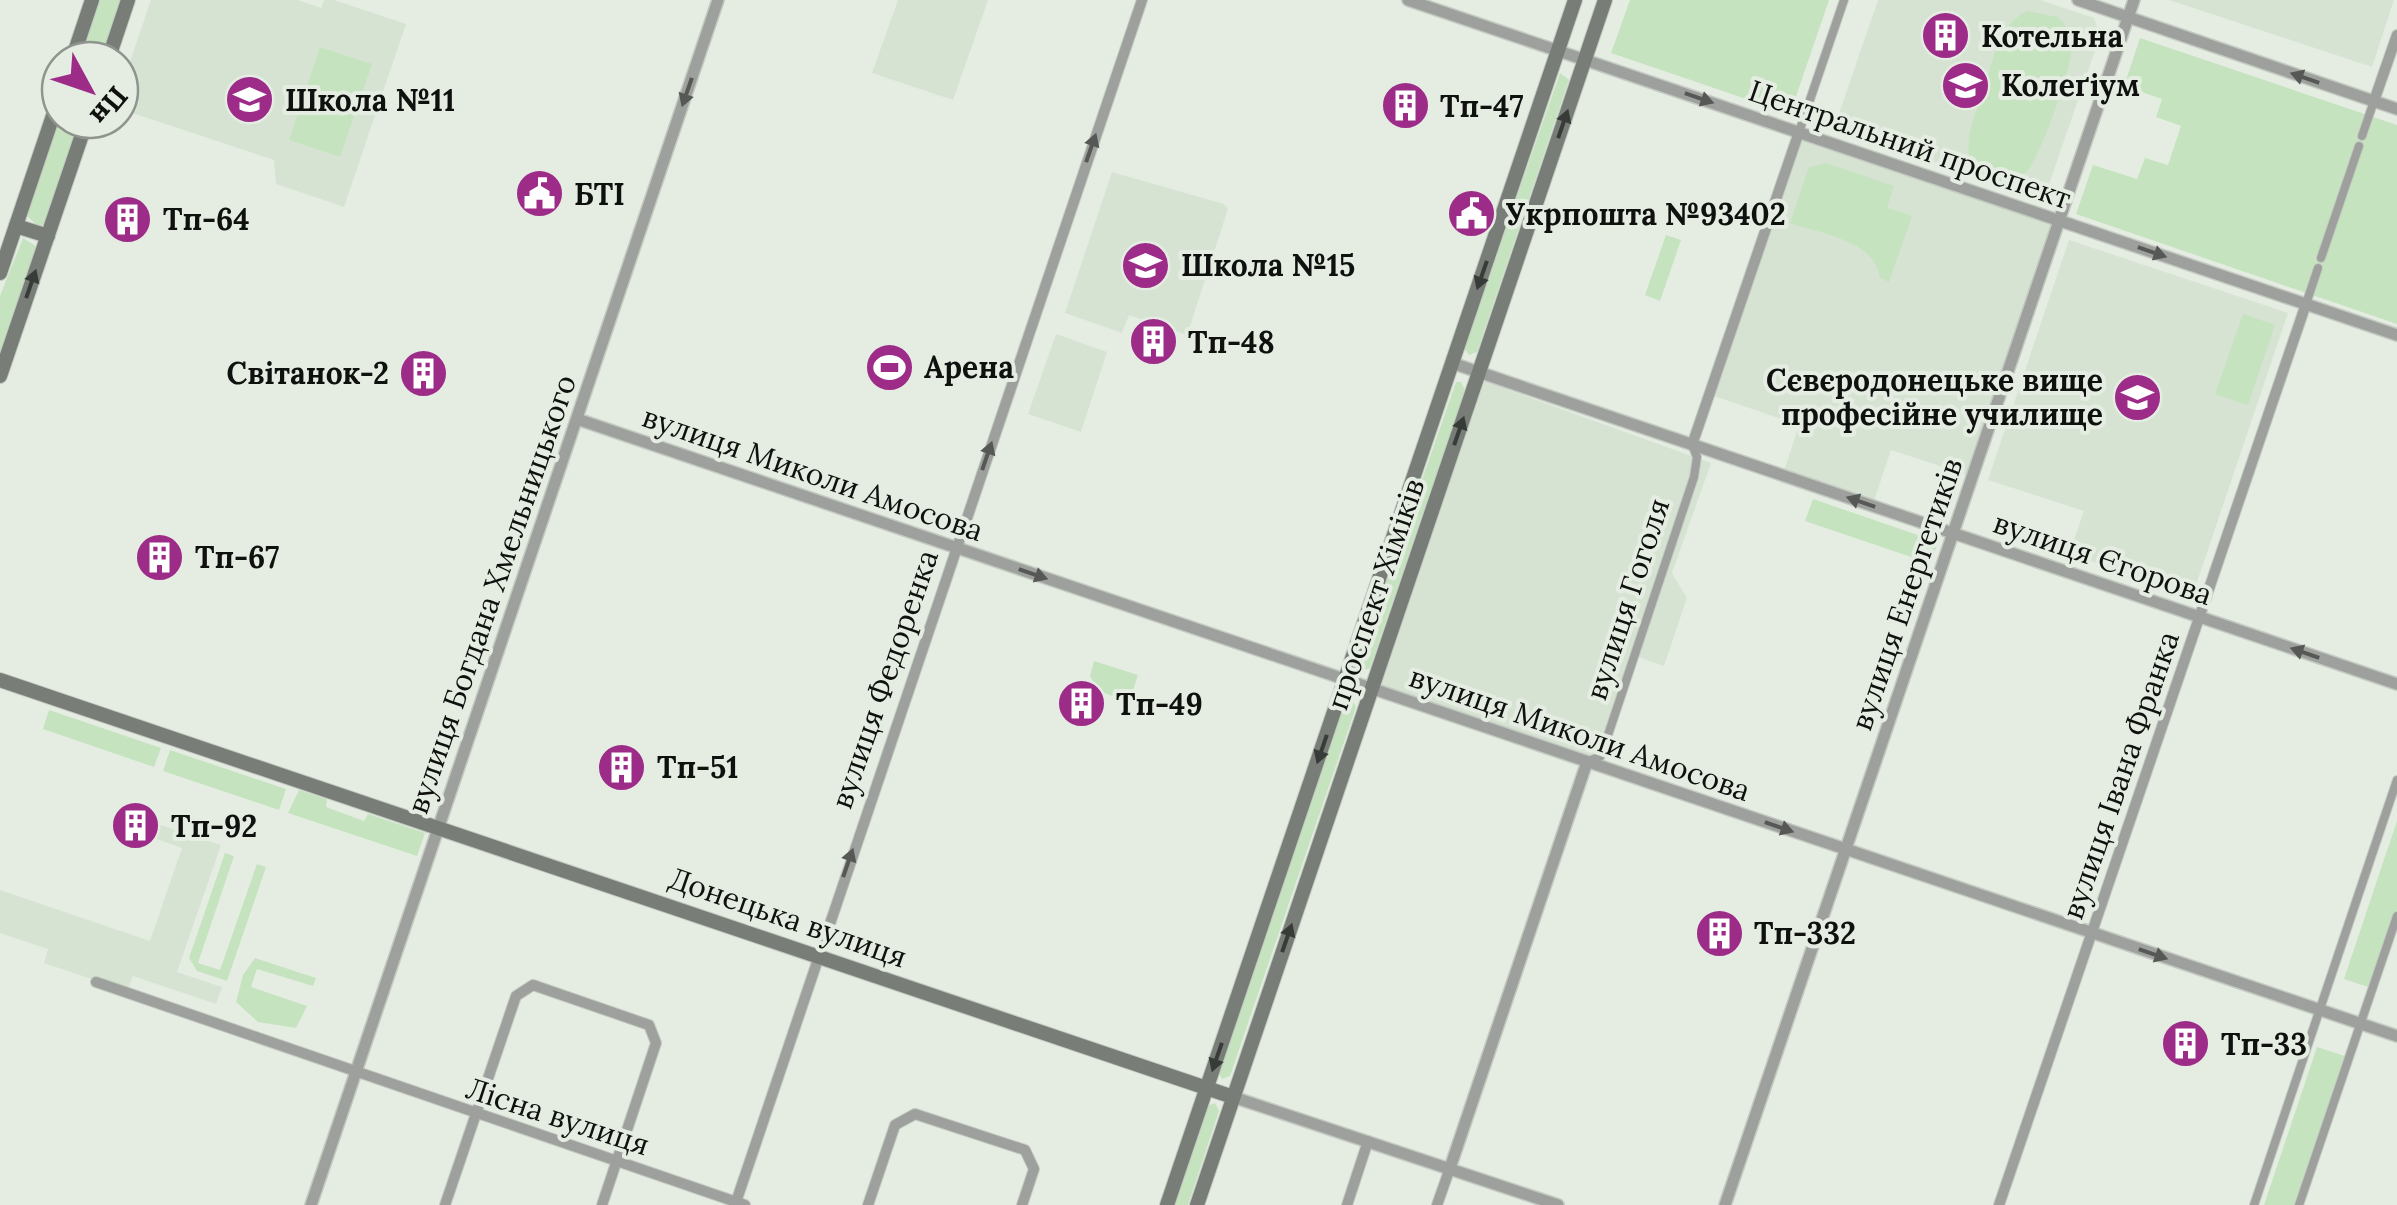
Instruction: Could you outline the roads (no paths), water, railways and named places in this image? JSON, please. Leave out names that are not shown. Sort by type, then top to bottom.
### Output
[{"type":"main road","points":[[79,40],[92,0]]},
{"type":"main road","points":[[115,40],[128,0]]},
{"type":"main road","name":"проспект Хіміків","points":[[1167,1205],[1575,0]]},
{"type":"main road","name":"проспект Хіміків","points":[[1197,1205],[1605,0]]},
{"type":"main road","points":[[0,273],[45,140]]},
{"type":"main road","points":[[0,376],[81,140]]},
{"type":"main road","points":[[16,226],[48,236]]},
{"type":"main road","name":"Донецька вулиця","points":[[0,680],[1233,1096]]},
{"type":"street","name":"вулиця Богдана Хмельницького","points":[[310,1205],[718,0]]},
{"type":"street","name":"вулиця Федоренка","points":[[739,1204],[816,955],[1142,0]]},
{"type":"street","name":"Центральний проспект","points":[[1408,0],[2397,335]]},
{"type":"street","name":"вулиця Гоголя","points":[[1437,1205],[1587,762],[1601,756],[1694,477],[1697,457],[1692,445],[1844,0]]},
{"type":"street","points":[[2078,0],[2397,109]]},
{"type":"street","name":"вулиця Енергетиків","points":[[1725,1205],[2134,0]]},
{"type":"street","points":[[2362,136],[2397,35]]},
{"type":"street","points":[[2321,258],[2359,146]]},
{"type":"street","points":[[2306,304],[2318,268]]},
{"type":"street","name":"вулиця Івана Франка","points":[[1999,1205],[2306,304]]},
{"type":"street","name":"вулиця Єгорова","points":[[1452,363],[2397,684]]},
{"type":"street","name":"вулиця Миколи Амосова","points":[[577,419],[2397,1036]]},
{"type":"street","points":[[2254,1205],[2397,780]]},
{"type":"street","points":[[2299,1205],[2397,916]]},
{"type":"street","name":"Лісна вулиця","points":[[96,982],[739,1204]]},
{"type":"street","points":[[445,1205],[516,996],[533,985],[650,1024],[656,1044],[602,1205]]},
{"type":"street","name":"Донецька вулиця","points":[[1233,1096],[1558,1205]]},
{"type":"street","points":[[868,1205],[895,1126],[915,1114],[1025,1150],[1034,1170],[1022,1205]]},
{"type":"street","points":[[1346,1205],[1368,1141]]},
{"type":"place","name":"Котельна","points":[[1946,36]]},
{"type":"place","name":"Колеґіум","points":[[1966,85]]},
{"type":"place","name":"Школа №11","points":[[250,100]]},
{"type":"place","name":"Тп-47","points":[[1405,106]]},
{"type":"place","name":"БТІ","points":[[539,194]]},
{"type":"place","name":"Укрпошта №93402","points":[[1471,214]]},
{"type":"place","name":"Тп-64","points":[[128,219]]},
{"type":"place","name":"Школа №15","points":[[1146,265]]},
{"type":"place","name":"Тп-48","points":[[1153,342]]},
{"type":"place","name":"Арена","points":[[889,367]]},
{"type":"place","name":"Світанок-2","points":[[424,373]]},
{"type":"place","name":"Сєвєродонецьке вище професійне училище","points":[[2138,397]]},
{"type":"place","name":"Тп-67","points":[[160,557]]},
{"type":"place","name":"Тп-49","points":[[1081,704]]},
{"type":"place","name":"Тп-51","points":[[622,767]]},
{"type":"place","name":"Тп-92","points":[[136,826]]},
{"type":"place","name":"Тп-332","points":[[1719,933]]},
{"type":"place","name":"Тп-33","points":[[2186,1044]]}]
